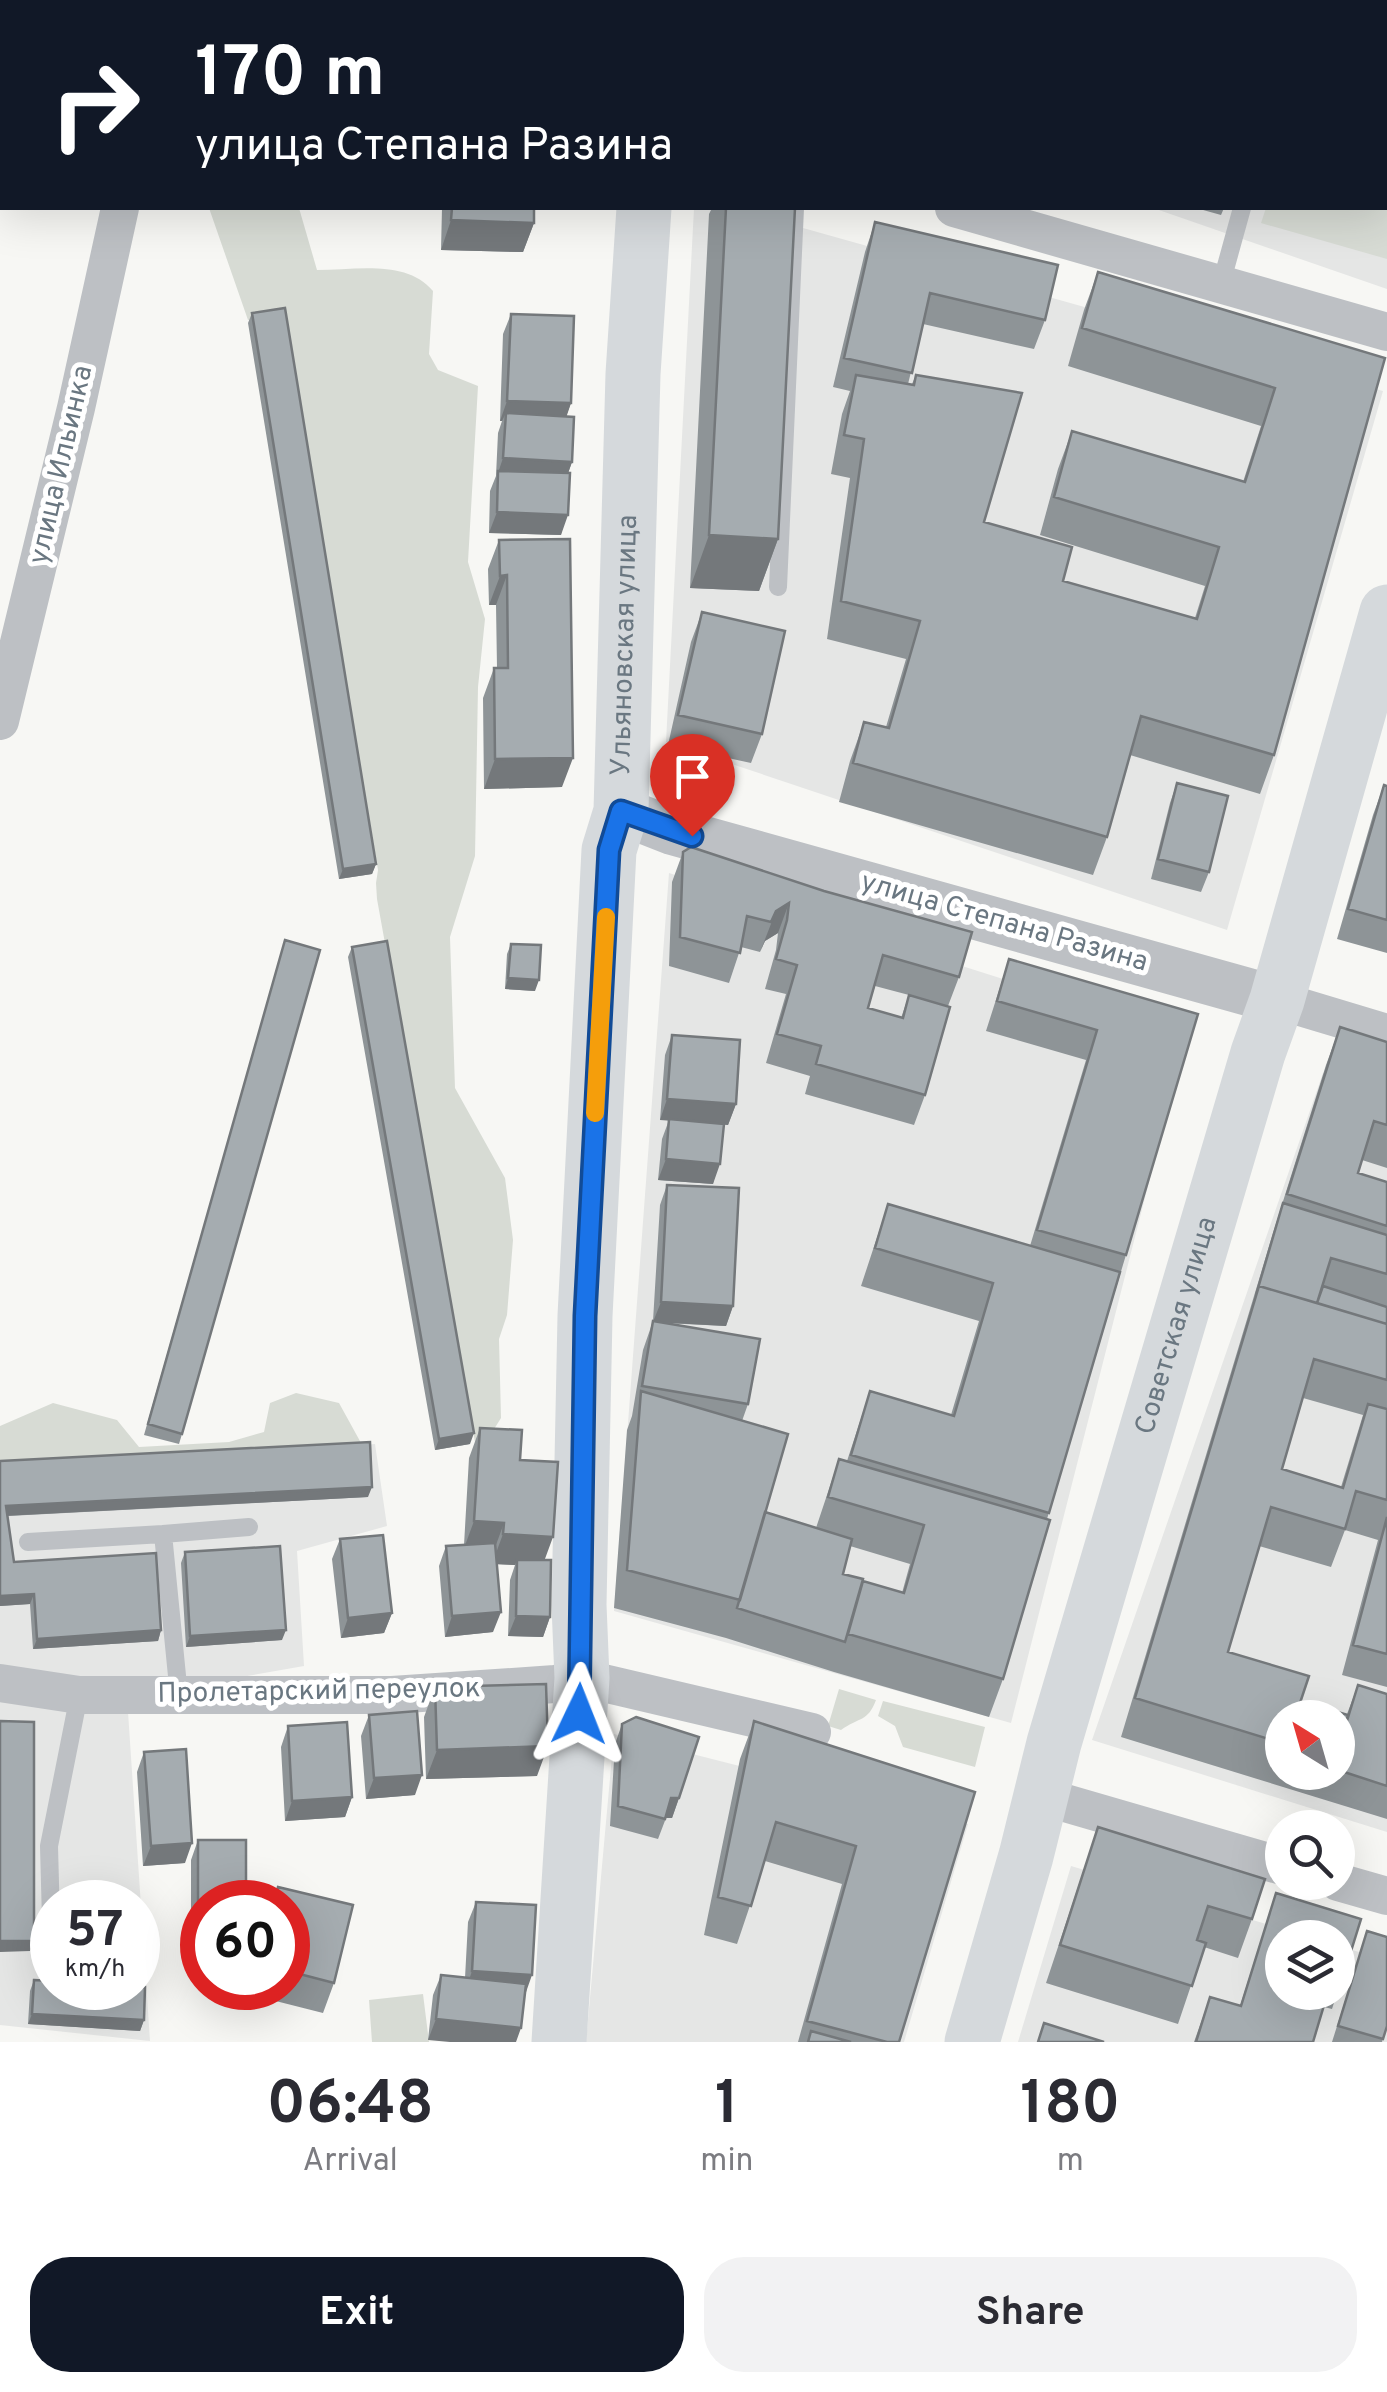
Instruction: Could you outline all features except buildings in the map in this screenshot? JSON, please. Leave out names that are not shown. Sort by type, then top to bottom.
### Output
[{"type":"main road","name":"Ульяновская улица","points":[[558,2042],[582,1678],[579,1605],[585,1316],[609,850],[621,811],[633,374],[644,210]]},
{"type":"main road","name":"Советская улица","points":[[972,2042],[1054,1743],[1384,635]]},
{"type":"street","name":"улица Ильинка","points":[[0,721],[120,210]]},
{"type":"street","points":[[961,210],[1387,332]]},
{"type":"street","name":"улица Степана Разина","points":[[621,811],[672,830],[1387,1033]]},
{"type":"street","name":"Пролетарский переулок","points":[[0,1683],[80,1695],[392,1695],[555,1684],[582,1678],[812,1732]]},
{"type":"street","points":[[1041,1796],[1265,1861]]},
{"type":"street","points":[[1355,1887],[1387,1896]]},
{"type":"lane","points":[[778,587],[794,210]]},
{"type":"lane","points":[[1221,284],[1241,210]]},
{"type":"lane","points":[[28,1542],[249,1527]]},
{"type":"lane","points":[[162,1534],[180,1696]]},
{"type":"lane","points":[[50,1880],[49,1846],[80,1695]]},
{"type":"shaded area","points":[[210,210],[300,210],[317,270],[395,270],[422,281],[433,291],[429,354],[438,370],[478,386],[468,562],[485,619],[478,687],[475,856],[450,937],[455,1088],[505,1178],[513,1240],[507,1315],[499,1339],[501,1418],[491,1434],[479,1442],[475,1442],[377,899],[378,870],[283,312],[248,320]]},
{"type":"shaded area","points":[[694,210],[739,210],[1383,391],[1227,930],[666,742]]},
{"type":"shaded area","points":[[1159,210],[1387,210],[1387,289]]},
{"type":"shaded area","points":[[1265,210],[1387,210],[1387,259],[1261,223]]},
{"type":"shaded area","points":[[669,873],[1186,1037],[1011,1723],[614,1611]]},
{"type":"shaded area","points":[[1323,1073],[1387,1094],[1387,1832],[1355,1822],[1355,1810],[1316,1810],[1092,1740]]},
{"type":"shaded area","points":[[296,1393],[339,1403],[366,1452],[0,1471],[0,1426],[53,1403],[117,1420],[139,1447],[229,1442],[264,1432],[270,1403]]},
{"type":"shaded area","points":[[375,1444],[387,1526],[297,1551],[304,1666],[127,1697],[139,1880],[30,1880],[30,2010],[148,2010],[150,2041],[0,2025],[0,1477]]},
{"type":"shaded area","points":[[839,1689],[876,1700],[866,1716],[841,1730],[828,1726]]},
{"type":"shaded area","points":[[883,1701],[985,1727],[975,1767],[903,1747],[895,1726],[878,1716]]},
{"type":"shaded area","points":[[614,1734],[968,1824],[904,2042],[586,2042]]},
{"type":"shaded area","points":[[1071,1866],[1265,1924],[1265,2010],[1355,2010],[1355,1951],[1387,1960],[1387,2042],[1018,2042]]},
{"type":"shaded area","points":[[423,1994],[429,2042],[372,2042],[369,2000]]},
{"type":"slow traffic","points":[[595,1113],[606,917]]},
{"type":"route","points":[[579,1714],[585,1316],[609,850],[621,811],[692,836]]}]
